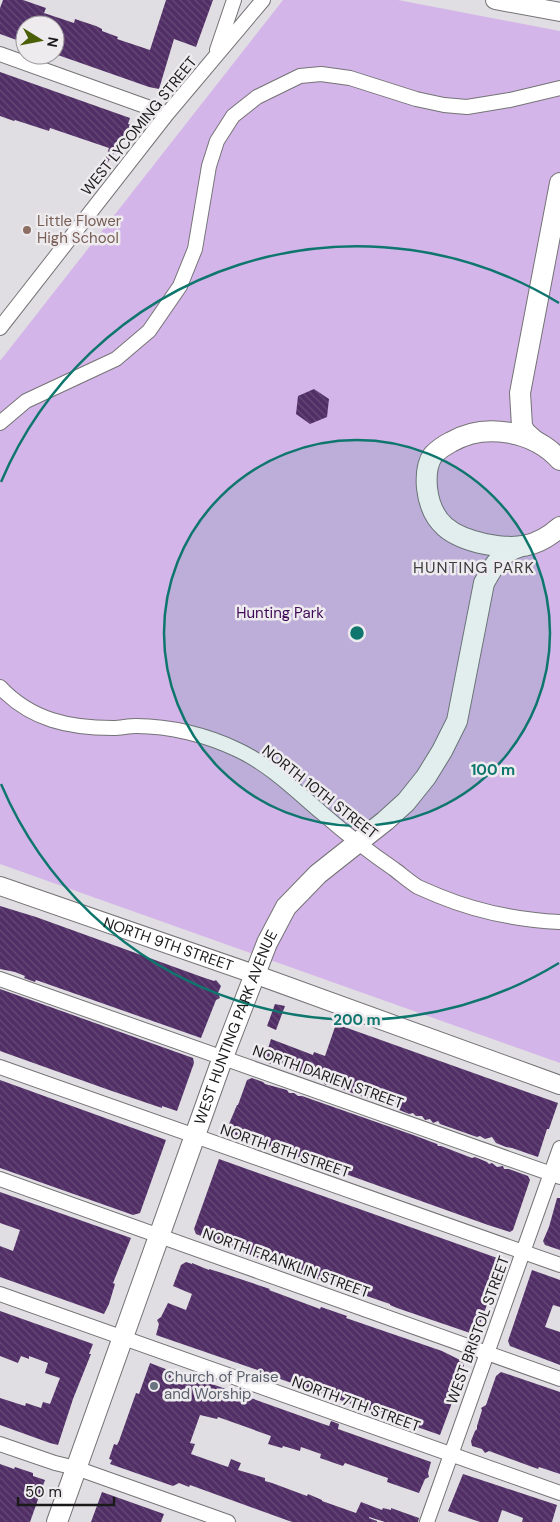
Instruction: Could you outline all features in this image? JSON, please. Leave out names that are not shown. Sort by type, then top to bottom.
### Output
[{"type":"main road","name":"WEST HUNTING PARK AVENUE","points":[[560,183],[520,392],[522,426],[525,432],[560,460]]},
{"type":"main road","name":"WEST HUNTING PARK AVENUE","points":[[485,432],[498,427],[504,422],[520,392]]},
{"type":"main road","name":"WEST HUNTING PARK AVENUE","points":[[484,583],[480,560],[475,550],[438,521],[428,495],[426,481],[428,466],[434,454],[450,443],[469,434],[499,431],[535,441]]},
{"type":"main road","name":"WEST HUNTING PARK AVENUE","points":[[57,1522],[223,1057],[266,943],[286,907],[318,874],[406,802],[426,776],[442,751],[457,721],[484,583],[503,554],[509,550],[548,537],[560,527]]},
{"type":"main road","name":"WEST HUNTING PARK AVENUE","points":[[460,537],[488,544],[518,547]]},
{"type":"street","name":"WEST LYCOMING STREET","points":[[211,62],[234,0]]},
{"type":"street","name":"WEST LYCOMING STREET","points":[[0,328],[167,114],[263,0]]},
{"type":"street","points":[[496,0],[560,12]]},
{"type":"street","points":[[0,54],[167,114]]},
{"type":"street","points":[[0,423],[26,401],[116,359],[149,331],[180,286],[194,249],[209,166],[217,141],[233,116],[257,97],[300,76],[321,74],[350,78],[416,99],[444,105],[466,107],[510,100],[560,88]]},
{"type":"street","name":"NORTH 10TH STREET","points":[[0,687],[8,696],[37,715],[67,725],[114,728],[136,726],[169,728],[201,735],[239,750],[274,773],[358,843],[418,887],[460,905],[494,914],[537,921],[560,922]]},
{"type":"street","name":"NORTH 9TH STREET","points":[[0,886],[254,974],[560,1085]]},
{"type":"street","name":"NORTH DARIEN STREET","points":[[0,979],[556,1175]]},
{"type":"street","name":"NORTH 8TH STREET","points":[[0,1067],[560,1265]]},
{"type":"street","name":"WEST BRISTOL STREET","points":[[427,1522],[523,1252],[556,1175],[560,1148]]},
{"type":"street","name":"NORTH FRANKLIN STREET","points":[[0,1179],[560,1379]]},
{"type":"street","name":"NORTH 7TH STREET","points":[[0,1294],[560,1493]]},
{"type":"street","points":[[0,1444],[55,1463],[76,1468],[228,1522]]},
{"type":"green space","name":"Hunting Park","points":[[283,0],[398,0],[560,31],[560,1063],[0,864],[0,361]]},
{"type":"building","points":[[3,0],[23,0],[46,8],[44,13],[50,15],[15,15],[15,39],[0,34],[0,8]]},
{"type":"building","points":[[166,0],[213,0],[196,47],[174,39],[159,89],[65,58],[65,20],[74,23],[75,19],[96,26],[102,29],[102,31],[118,37],[117,39],[150,50]]},
{"type":"building","points":[[0,72],[130,118],[128,124],[136,126],[128,136],[125,135],[121,145],[104,167],[109,148],[50,128],[49,131],[0,116]]},
{"type":"building","points":[[314,389],[329,399],[327,417],[310,424],[296,414],[298,396]]},
{"type":"building","points":[[0,906],[36,917],[202,977],[216,980],[221,986],[218,993],[220,998],[216,1000],[201,1038],[36,980],[35,982],[15,972],[0,969]]},
{"type":"building","points":[[0,989],[193,1058],[194,1063],[177,1111],[156,1106],[0,1051]]},
{"type":"building","points":[[275,1004],[285,1006],[276,1030],[267,1026]]},
{"type":"building","points":[[336,1024],[558,1103],[538,1157],[496,1143],[492,1137],[485,1139],[440,1124],[438,1121],[433,1123],[430,1119],[425,1120],[422,1116],[416,1116],[413,1113],[409,1114],[385,1104],[383,1105],[380,1101],[328,1084],[325,1085],[322,1079],[265,1062],[271,1039],[313,1055],[314,1052],[325,1056]]},
{"type":"building","points":[[252,1078],[287,1090],[289,1093],[294,1093],[416,1136],[438,1146],[472,1158],[475,1157],[489,1164],[492,1163],[497,1167],[503,1166],[504,1169],[528,1176],[530,1180],[513,1230],[510,1232],[488,1225],[228,1132],[231,1125],[229,1124],[247,1080]]},
{"type":"building","points":[[0,1080],[166,1140],[140,1213],[133,1215],[0,1168]]},
{"type":"building","points":[[219,1159],[500,1259],[502,1263],[476,1335],[279,1266],[196,1234],[194,1229]]},
{"type":"building","points":[[0,1192],[131,1238],[113,1283],[115,1284],[104,1314],[0,1277],[0,1246],[13,1251],[20,1230],[0,1223]]},
{"type":"building","points":[[557,1198],[560,1198],[560,1250],[545,1245],[543,1241]]},
{"type":"building","points":[[186,1262],[270,1289],[320,1309],[321,1307],[347,1316],[346,1318],[442,1351],[462,1361],[464,1366],[462,1376],[440,1435],[265,1375],[266,1373],[156,1335],[159,1324],[157,1320],[161,1317],[168,1303],[186,1310],[192,1294],[173,1286],[181,1265]]},
{"type":"building","points":[[532,1270],[560,1280],[560,1307],[553,1305],[545,1327],[560,1332],[560,1365],[510,1346],[508,1341]]},
{"type":"building","points":[[0,1311],[93,1344],[58,1445],[0,1425],[0,1398],[25,1406],[26,1403],[41,1408],[43,1402],[50,1404],[60,1378],[45,1373],[48,1363],[29,1356],[29,1359],[21,1356],[18,1363],[0,1356]]},
{"type":"building","points":[[150,1363],[329,1426],[331,1421],[339,1424],[338,1429],[431,1462],[428,1473],[429,1477],[425,1479],[419,1493],[387,1482],[388,1478],[345,1463],[343,1466],[320,1458],[321,1454],[301,1447],[300,1451],[268,1444],[271,1436],[218,1417],[217,1419],[200,1415],[190,1443],[195,1444],[191,1454],[228,1467],[231,1459],[241,1463],[238,1470],[265,1478],[265,1481],[307,1496],[308,1494],[356,1513],[361,1502],[382,1510],[383,1508],[391,1510],[391,1508],[419,1518],[418,1522],[385,1522],[369,1517],[377,1522],[292,1522],[190,1485],[189,1487],[179,1483],[173,1486],[110,1464],[112,1460],[109,1459],[114,1444],[117,1445],[119,1441],[136,1393],[139,1394]]},
{"type":"building","points":[[501,1372],[560,1392],[560,1474],[539,1467],[538,1469],[489,1451],[485,1453],[482,1449],[472,1446],[471,1441],[477,1429],[481,1408],[486,1405],[496,1376]]},
{"type":"building","points":[[0,1464],[33,1473],[33,1476],[45,1480],[30,1522],[0,1522]]},
{"type":"building","points":[[463,1474],[557,1505],[552,1522],[522,1522],[523,1518],[502,1510],[498,1522],[480,1522],[448,1511]]},
{"type":"building","points":[[102,1492],[164,1514],[161,1522],[91,1522]]},
{"type":"place","name":"Little Flower High School","points":[[27,230]]},
{"type":"place","name":"Church of Praise and Worship","points":[[154,1386]]},
{"type":"district","name":"HUNTING PARK","points":[[474,567]]}]
